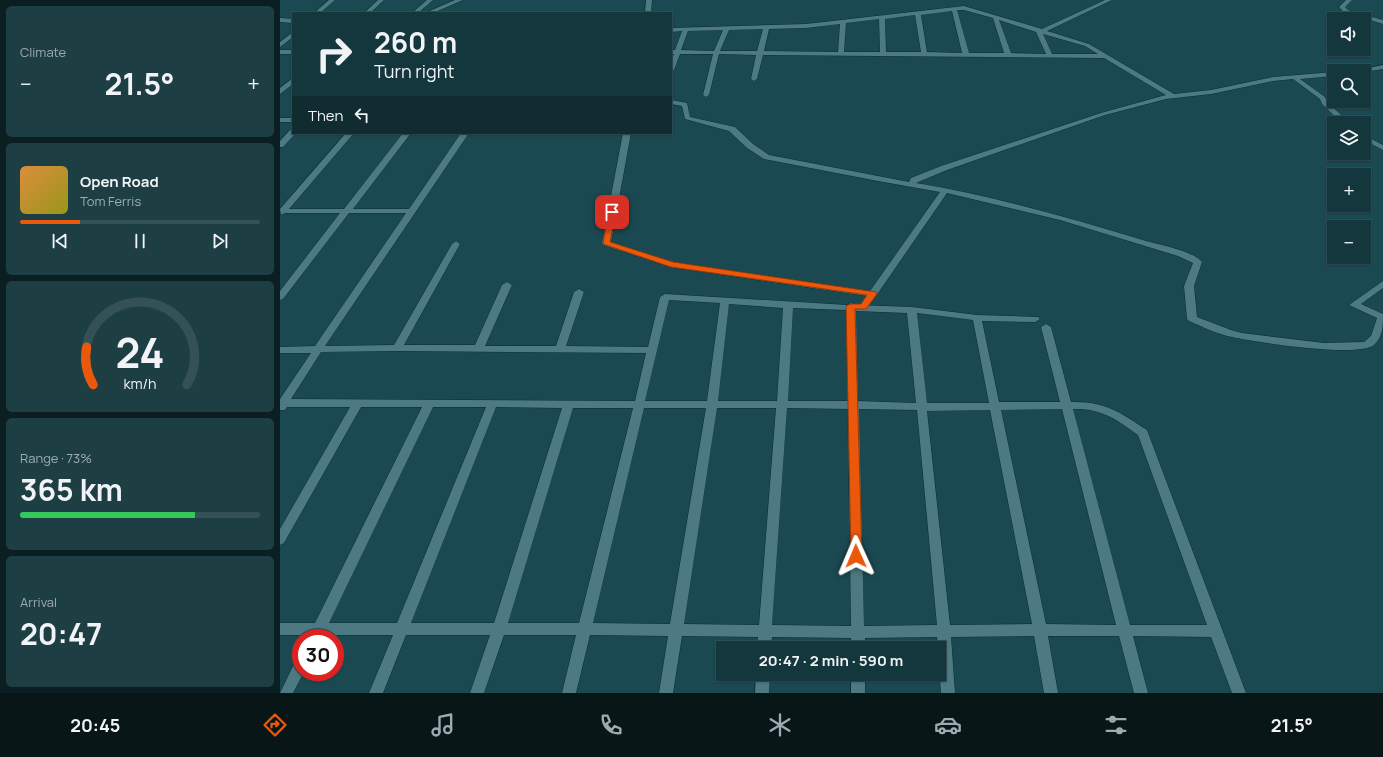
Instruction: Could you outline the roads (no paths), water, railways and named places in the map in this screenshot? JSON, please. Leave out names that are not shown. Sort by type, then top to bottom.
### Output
[{"type":"street","points":[[319,12],[332,0]]},
{"type":"street","points":[[368,12],[381,0]]},
{"type":"street","points":[[416,12],[430,0]]},
{"type":"street","points":[[430,12],[460,0]]},
{"type":"street","points":[[648,12],[649,0]]},
{"type":"street","points":[[1041,30],[1109,0]]},
{"type":"street","points":[[1350,0],[1342,7],[1346,11],[1383,22]]},
{"type":"street","points":[[954,8],[966,55]]},
{"type":"street","points":[[672,30],[766,27],[843,22],[954,8],[968,8],[1087,45],[1172,96]]},
{"type":"street","points":[[918,13],[924,54]]},
{"type":"street","points":[[882,17],[882,54]]},
{"type":"street","points":[[995,17],[1008,55]]},
{"type":"street","points":[[280,20],[292,20]]},
{"type":"street","points":[[841,54],[843,22]]},
{"type":"street","points":[[754,79],[766,27]]},
{"type":"street","points":[[706,95],[716,52],[727,28]]},
{"type":"street","points":[[672,64],[674,52],[686,29]]},
{"type":"street","points":[[1041,30],[1050,55]]},
{"type":"street","points":[[280,45],[292,35]]},
{"type":"street","points":[[280,52],[292,52]]},
{"type":"street","points":[[674,52],[1105,56]]},
{"type":"street","points":[[1371,69],[1383,67]]},
{"type":"street","points":[[911,184],[914,180],[944,168],[1103,114],[1172,96],[1210,92],[1273,79],[1327,75]]},
{"type":"street","points":[[1295,78],[1323,98],[1324,103],[1338,116]]},
{"type":"street","points":[[280,92],[292,81]]},
{"type":"street","points":[[672,102],[685,104],[687,118],[732,129],[750,146],[767,157],[945,190],[1063,218],[1181,254],[1198,262],[1188,286],[1192,319],[1233,334],[1322,346],[1346,348],[1365,347],[1376,338],[1382,317],[1354,305],[1383,284]]},
{"type":"street","points":[[280,120],[292,120]]},
{"type":"street","points":[[280,145],[292,133]]},
{"type":"street","points":[[281,212],[349,134]]},
{"type":"street","points":[[280,297],[406,134]]},
{"type":"street","points":[[281,405],[464,134]]},
{"type":"street","points":[[627,134],[606,243],[671,264],[873,294]]},
{"type":"street","points":[[1371,141],[1383,148]]},
{"type":"street","points":[[863,307],[945,190]]},
{"type":"street","points":[[281,212],[347,210],[411,211]]},
{"type":"street","points":[[397,348],[456,244]]},
{"type":"street","points":[[478,349],[507,285]]},
{"type":"street","points":[[560,350],[579,292]]},
{"type":"street","points":[[569,693],[666,297],[788,305],[851,306],[912,310],[977,318],[1035,319]]},
{"type":"street","points":[[666,693],[712,405],[725,300]]},
{"type":"street","points":[[764,641],[788,305]]},
{"type":"street","points":[[851,306],[858,641]]},
{"type":"street","points":[[912,310],[923,407],[944,632],[948,693]]},
{"type":"street","points":[[977,318],[1040,630],[1051,693]]},
{"type":"street","points":[[1046,327],[1065,405],[1141,693]]},
{"type":"street","points":[[280,350],[397,348],[653,350]]},
{"type":"street","points":[[280,540],[357,404]]},
{"type":"street","points":[[320,629],[429,404]]},
{"type":"street","points":[[281,405],[569,404],[782,406],[854,405],[923,407],[1095,406],[1123,419],[1143,433],[1239,693]]},
{"type":"street","points":[[477,693],[499,629],[569,404]]},
{"type":"street","points":[[376,693],[492,405]]},
{"type":"street","points":[[280,629],[292,631]]},
{"type":"street","points":[[344,632],[402,629],[765,630],[858,632],[1040,630],[1217,631]]},
{"type":"street","points":[[286,693],[292,681]]},
{"type":"street","points":[[762,693],[763,681]]},
{"type":"street","points":[[858,681],[858,693]]}]
